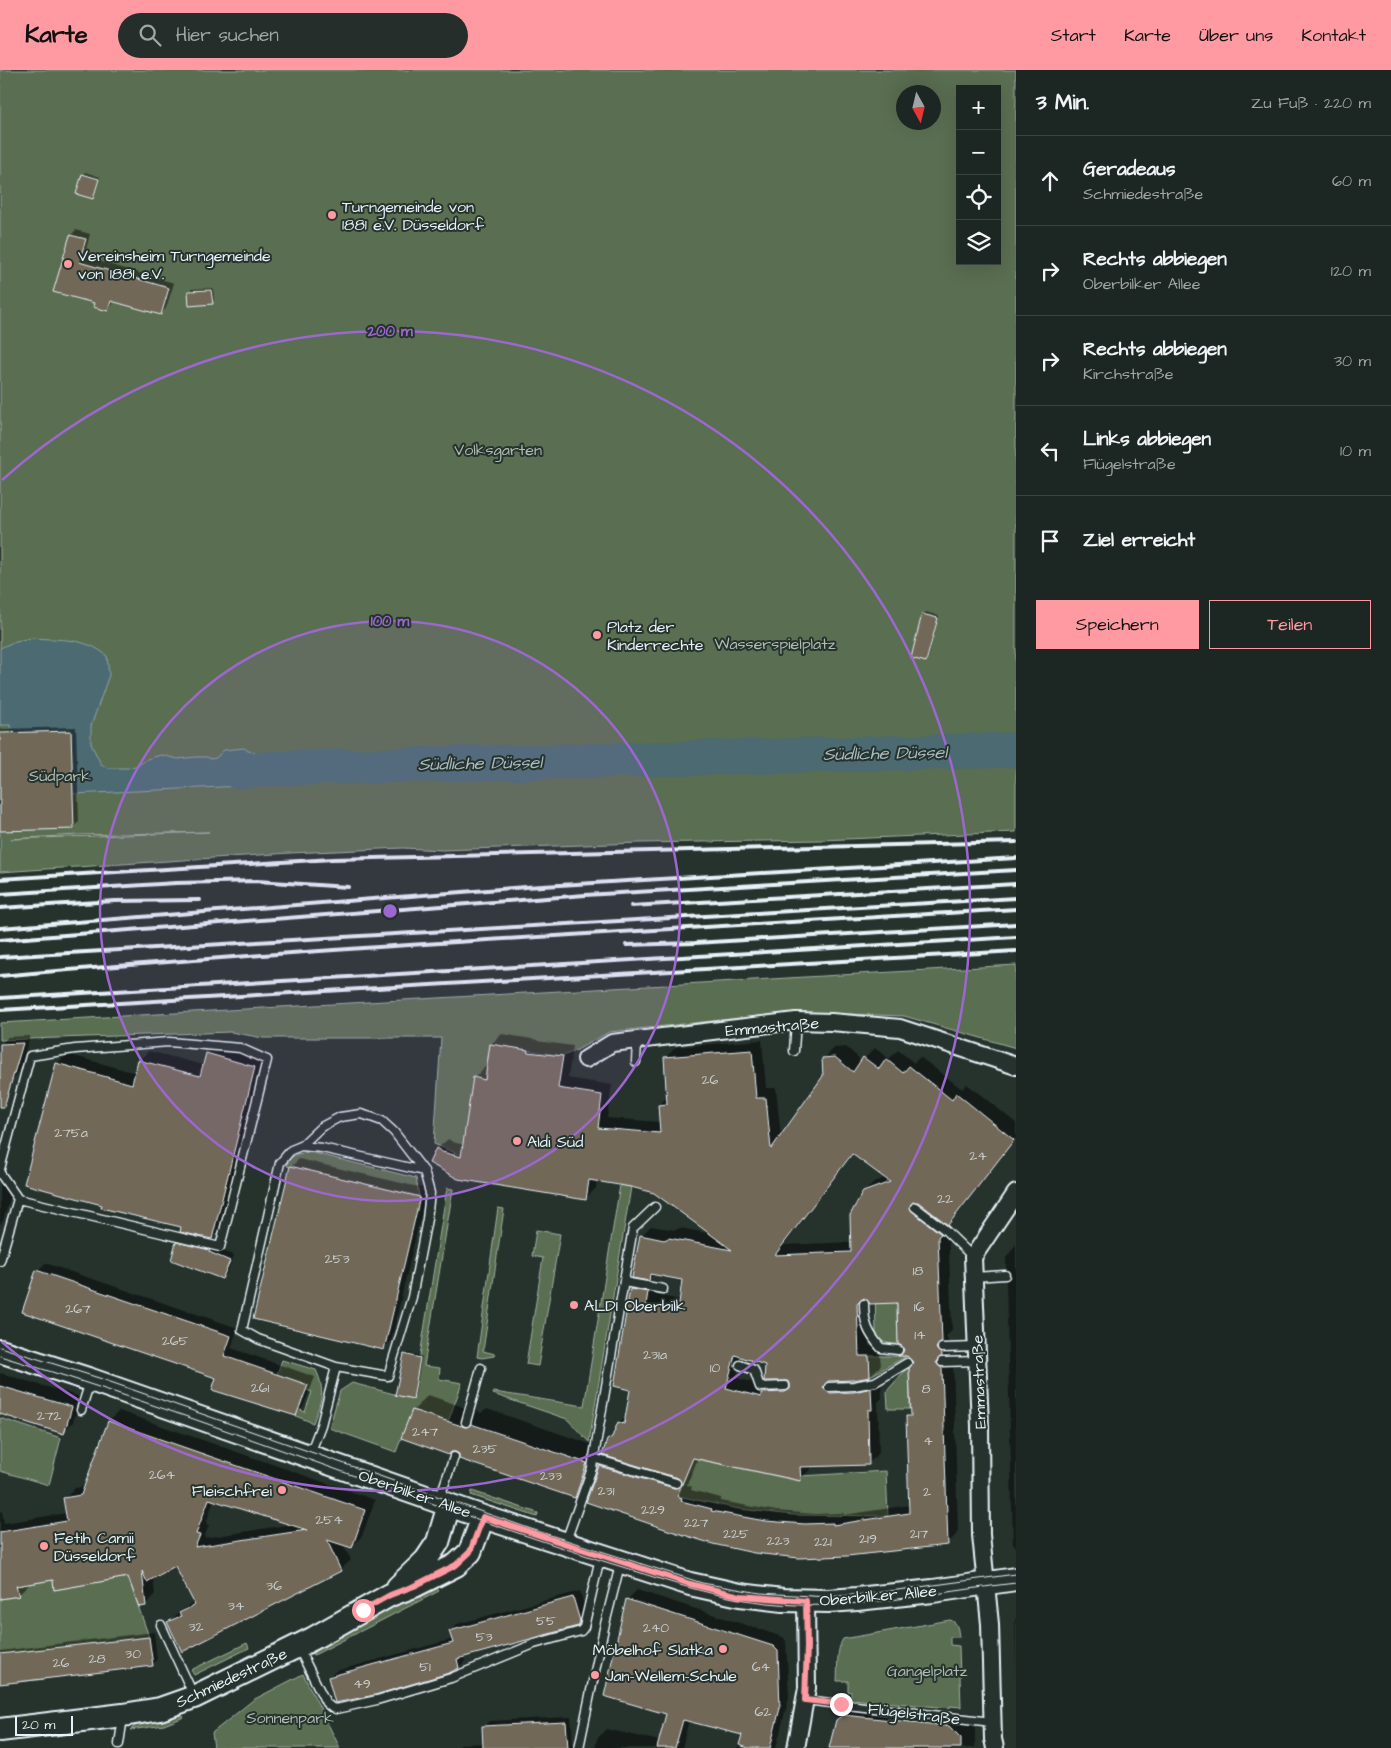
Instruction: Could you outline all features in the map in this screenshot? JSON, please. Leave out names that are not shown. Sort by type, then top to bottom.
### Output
[{"type":"main road","name":"Oberbilker Allee","points":[[0,1351],[91,1380],[483,1517],[690,1584],[740,1596],[806,1601],[857,1599],[1016,1579]]},
{"type":"main road","name":"Schmiedestraße","points":[[390,1595],[426,1560],[438,1542],[444,1503]]},
{"type":"main road","name":"Schmiedestraße","points":[[0,1730],[123,1716],[160,1709],[194,1697],[297,1646],[390,1595],[414,1586],[456,1565],[470,1552],[483,1517]]},
{"type":"street","name":"Emmastraße","points":[[586,1059],[612,1043],[796,1021],[900,1028],[1016,1066]]},
{"type":"street","points":[[973,1257],[1016,1193]]},
{"type":"street","name":"Emmastraße","points":[[973,1257],[980,1426],[981,1535],[986,1583]]},
{"type":"street","points":[[986,1583],[990,1624],[992,1722],[995,1748]]},
{"type":"street","points":[[796,1748],[805,1700],[806,1601]]},
{"type":"lane","points":[[794,1050],[796,1021]]},
{"type":"lane","points":[[636,1062],[637,1040]]},
{"type":"lane","points":[[0,1169],[30,1056],[75,1049],[169,1042],[240,1048],[267,1060],[220,1247],[18,1199],[0,1173]]},
{"type":"lane","points":[[361,1114],[371,1116],[382,1121],[394,1132],[424,1171],[430,1192],[427,1219],[412,1297],[388,1376],[336,1367],[258,1339],[242,1330],[280,1163],[291,1150],[301,1146],[321,1126],[340,1117],[361,1114]]},
{"type":"lane","points":[[301,1146],[322,1148],[424,1171]]},
{"type":"lane","points":[[0,1261],[18,1199]]},
{"type":"lane","points":[[565,1544],[592,1468],[633,1228],[655,1207]]},
{"type":"lane","points":[[915,1208],[944,1229],[973,1257]]},
{"type":"lane","points":[[974,1277],[1004,1275]]},
{"type":"lane","points":[[624,1282],[663,1289]]},
{"type":"lane","points":[[864,1304],[864,1320],[870,1336],[881,1348],[898,1350]]},
{"type":"lane","points":[[942,1348],[977,1354]]},
{"type":"lane","points":[[942,1362],[977,1354]]},
{"type":"lane","points":[[829,1387],[854,1386],[875,1382],[907,1363]]},
{"type":"lane","points":[[740,1365],[754,1370],[760,1386],[785,1386]]},
{"type":"lane","points":[[310,1456],[321,1425],[336,1367]]},
{"type":"lane","points":[[466,1422],[481,1368]]},
{"type":"lane","points":[[80,1410],[91,1380]]},
{"type":"lane","points":[[444,1503],[454,1457]]},
{"type":"lane","points":[[594,1458],[676,1483]]},
{"type":"lane","points":[[297,1646],[326,1703],[332,1708],[336,1709],[377,1700],[451,1678],[534,1644],[581,1631],[610,1559]]},
{"type":"lane","points":[[579,1748],[604,1628],[610,1559]]},
{"type":"lane","points":[[161,1625],[194,1697]]},
{"type":"lane","name":"Flügelstraße","points":[[805,1700],[992,1722]]},
{"type":"lane","points":[[119,1744],[123,1716]]},
{"type":"green space","name":"Volksgarten","points":[[0,70],[1016,70],[1016,832],[821,840],[639,843],[442,850],[403,848],[290,853],[0,872]],"holes":[[[209,832],[11,839],[76,835]]]},
{"type":"green space","points":[[1016,965],[1016,1048],[904,1016],[796,1012],[609,1032],[563,1056],[490,1044],[472,1160],[434,1144],[441,1038],[263,1038],[231,1032],[0,1040],[0,1023]]},
{"type":"green space","points":[[310,1152],[416,1178],[419,1196],[287,1166],[288,1159],[297,1154]]},
{"type":"green space","points":[[620,1185],[631,1187],[589,1442],[567,1419],[493,1394],[494,1392],[584,1406]]},
{"type":"green space","points":[[447,1188],[453,1189],[424,1366],[440,1368],[439,1379],[462,1383],[448,1422],[412,1410],[396,1452],[329,1428],[340,1391],[352,1383],[413,1399]]},
{"type":"green space","points":[[498,1208],[504,1209],[483,1351],[495,1354],[494,1356],[482,1358],[477,1357]]},
{"type":"green space","points":[[536,1230],[560,1234],[538,1366],[526,1364],[543,1258],[532,1256]]},
{"type":"green space","points":[[895,1253],[898,1344],[891,1344],[881,1340],[876,1335],[875,1286]]},
{"type":"green space","points":[[869,1356],[907,1356],[870,1376]]},
{"type":"green space","points":[[282,1360],[316,1370],[322,1391],[313,1423],[296,1416],[298,1409],[305,1412],[312,1392],[306,1390],[308,1385],[277,1374]]},
{"type":"green space","points":[[909,1368],[910,1409],[888,1409],[887,1391]]},
{"type":"green space","points":[[0,1418],[61,1438],[49,1485],[0,1471]]},
{"type":"green space","points":[[692,1458],[800,1481],[801,1476],[886,1471],[888,1516],[793,1515],[739,1509],[678,1496]]},
{"type":"green space","points":[[472,1491],[538,1513],[537,1517],[471,1495]]},
{"type":"green space","points":[[128,1577],[149,1637],[41,1650],[45,1679],[17,1682],[0,1654],[0,1599],[19,1596],[16,1586],[53,1580],[54,1590]]},
{"type":"green space","points":[[435,1586],[439,1591],[316,1654],[313,1655],[310,1652],[312,1648]]},
{"type":"green space","name":"Gangelplatz","points":[[950,1620],[956,1624],[958,1629],[959,1637],[950,1637],[950,1645],[959,1646],[961,1707],[950,1706],[950,1708],[851,1699],[851,1692],[848,1691],[848,1681],[837,1681],[838,1654],[843,1639]]},
{"type":"green space","points":[[247,1643],[249,1648],[194,1675],[191,1670]]},
{"type":"green space","name":"Sonnenpark","points":[[303,1674],[340,1748],[214,1748],[212,1733],[253,1700]]},
{"type":"green space","points":[[178,1713],[184,1717],[164,1725],[130,1730],[140,1722]]},
{"type":"water","points":[[32,638],[81,642],[90,645],[107,656],[109,675],[91,726],[91,744],[101,764],[108,768],[128,768],[161,755],[178,759],[207,757],[211,759],[216,758],[224,750],[244,748],[248,751],[284,758],[285,784],[73,794],[71,731],[11,733],[10,725],[0,725],[0,648],[16,641]]},
{"type":"building","points":[[82,174],[99,179],[93,199],[76,194]]},
{"type":"building","points":[[70,235],[86,239],[79,262],[169,288],[161,315],[111,301],[108,311],[93,307],[94,303],[53,292]]},
{"type":"building","points":[[211,290],[213,304],[189,306],[188,291]]},
{"type":"building","points":[[922,614],[938,618],[926,662],[911,658]]},
{"type":"building","points":[[71,731],[74,829],[0,831],[0,733]]},
{"type":"building","points":[[23,1043],[4,1107],[0,1107],[0,1044]]},
{"type":"building","points":[[490,1044],[528,1050],[527,1052],[563,1056],[558,1088],[602,1095],[598,1128],[660,1133],[658,1105],[667,1104],[664,1057],[752,1050],[756,1098],[766,1098],[771,1149],[823,1076],[822,1058],[835,1057],[853,1072],[863,1057],[879,1069],[886,1059],[903,1073],[909,1066],[952,1100],[956,1093],[1014,1140],[948,1225],[918,1202],[913,1202],[910,1206],[912,1211],[941,1234],[938,1237],[942,1342],[936,1348],[942,1356],[936,1362],[942,1368],[948,1545],[847,1556],[799,1558],[754,1553],[713,1544],[586,1502],[599,1466],[674,1488],[679,1487],[681,1484],[678,1478],[602,1455],[607,1440],[612,1437],[618,1422],[624,1424],[630,1390],[614,1386],[630,1289],[648,1292],[646,1305],[678,1311],[682,1280],[650,1274],[649,1281],[632,1278],[640,1235],[664,1240],[669,1238],[732,1250],[654,1193],[589,1180],[586,1200],[458,1179],[429,1163],[436,1148],[442,1152],[461,1157],[473,1077],[485,1080]],"holes":[[[852,1154],[890,1182],[863,1192],[861,1195],[850,1215],[851,1252],[775,1255]],[[864,1298],[870,1304],[897,1303],[898,1344],[904,1350],[898,1356],[907,1356],[913,1362],[909,1368],[911,1416],[906,1416],[909,1513],[833,1525],[833,1523],[805,1524],[765,1521],[711,1511],[712,1509],[681,1501],[682,1498],[677,1496],[693,1458],[801,1481],[800,1467],[869,1465],[868,1410],[872,1410],[871,1388],[854,1392],[829,1393],[823,1387],[828,1381],[870,1377],[869,1356],[859,1356],[857,1304]],[[735,1355],[765,1365],[764,1381],[787,1381],[790,1383],[790,1389],[785,1392],[761,1393],[761,1397],[726,1388]]]},
{"type":"building","points":[[206,1053],[255,1067],[212,1239],[180,1232],[181,1227],[101,1208],[102,1205],[24,1184],[56,1063],[132,1084],[138,1060],[200,1076]]},
{"type":"building","points":[[290,1166],[420,1197],[384,1350],[253,1319]]},
{"type":"building","points":[[176,1242],[210,1250],[209,1252],[230,1261],[222,1279],[171,1260]]},
{"type":"building","points":[[36,1270],[231,1336],[224,1356],[308,1385],[296,1416],[212,1390],[216,1378],[22,1312]]},
{"type":"building","points":[[404,1354],[420,1358],[413,1399],[395,1395]]},
{"type":"building","points":[[0,1386],[72,1407],[64,1434],[0,1414]]},
{"type":"building","points":[[412,1410],[465,1427],[471,1424],[587,1463],[575,1498],[459,1459],[459,1454],[455,1452],[451,1452],[449,1455],[401,1438]]},
{"type":"building","points":[[108,1421],[365,1510],[352,1548],[327,1540],[341,1571],[182,1652],[167,1622],[181,1616],[179,1613],[195,1605],[175,1566],[147,1582],[142,1571],[146,1606],[139,1607],[128,1577],[54,1590],[53,1580],[16,1586],[19,1596],[0,1599],[0,1532],[67,1521],[63,1498],[81,1495]],"holes":[[[209,1499],[307,1530],[195,1547],[200,1535],[196,1534]]]},
{"type":"building","points":[[573,1597],[580,1621],[578,1626],[457,1659],[459,1668],[449,1673],[375,1695],[335,1703],[328,1677],[453,1643],[449,1631]]},
{"type":"building","points":[[626,1599],[773,1646],[778,1651],[780,1708],[770,1748],[748,1748],[739,1745],[742,1735],[683,1720],[675,1748],[657,1748],[666,1714],[604,1696]]},
{"type":"building","points":[[149,1637],[153,1666],[0,1684],[0,1654]]},
{"type":"building","points":[[843,1715],[949,1726],[961,1738],[961,1748],[829,1748],[836,1720]]},
{"type":"building","points":[[566,1722],[568,1748],[483,1748],[482,1726]]},
{"type":"waterway","name":"Südliche Düssel","points":[[237,771],[287,768],[1016,750]]},
{"type":"tram line","points":[[0,1347],[99,1378],[531,1529],[702,1583],[760,1593],[828,1597],[875,1593],[1016,1574]]},
{"type":"tram line","points":[[0,1356],[130,1397],[518,1533],[697,1590],[750,1601],[799,1605],[830,1605],[892,1600],[1016,1583]]},
{"type":"railway","points":[[0,879],[333,859],[1016,842]]},
{"type":"railway","points":[[0,928],[526,887],[1016,858]]},
{"type":"railway","points":[[0,940],[585,895],[1016,870]]},
{"type":"railway","points":[[0,894],[176,883],[257,881],[348,887]]},
{"type":"railway","points":[[631,906],[1016,884]]},
{"type":"railway","points":[[0,957],[1016,898]]},
{"type":"railway","points":[[0,908],[115,901],[200,900]]},
{"type":"railway","points":[[0,976],[381,947],[1016,909]]},
{"type":"railway","points":[[626,945],[695,943],[1016,924]]},
{"type":"railway","points":[[0,998],[1016,937]]},
{"type":"railway","points":[[0,1010],[1016,951]]},
{"type":"place","name":"Turngemeinde von 1881 e.V. Düsseldorf","points":[[332,215]]},
{"type":"place","name":"Vereinsheim Turngemeinde von 1881 e.V.","points":[[68,264]]},
{"type":"place","name":"Platz der Kinderrechte","points":[[597,635]]},
{"type":"place","name":"Aldi Süd","points":[[517,1141]]},
{"type":"place","name":"ALDI Oberbilk","points":[[574,1305]]},
{"type":"place","name":"Fleischfrei","points":[[282,1490]]},
{"type":"place","name":"Fetih Camii Düsseldorf","points":[[44,1546]]},
{"type":"place","name":"Möbelhof Slatka","points":[[723,1649]]},
{"type":"place","name":"Jan-Wellem-Schule","points":[[595,1675]]},
{"type":"route","points":[[363,1610],[390,1595],[414,1586],[456,1565],[470,1552],[483,1517],[690,1584],[740,1596],[806,1601],[807,1688],[805,1700],[841,1704]]},
{"type":"park label","name":"Wasserspielplatz","points":[[775,643]]},
{"type":"park label","name":"Südpark","points":[[60,775]]}]
